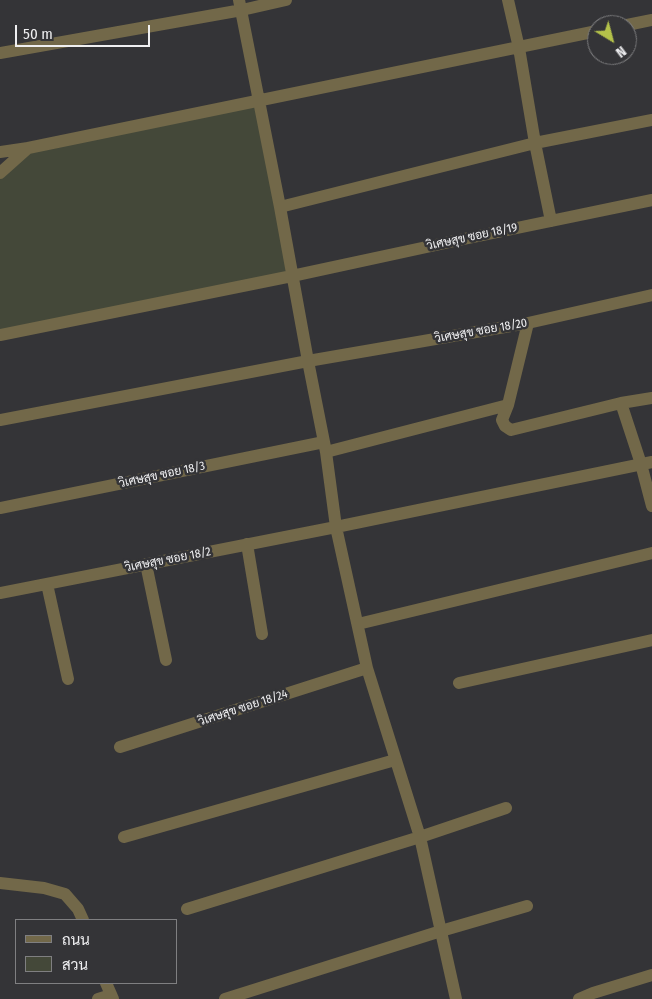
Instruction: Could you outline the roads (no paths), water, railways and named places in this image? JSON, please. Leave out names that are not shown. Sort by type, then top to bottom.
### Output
[{"type":"street","points":[[0,53],[240,5],[286,0]]},
{"type":"street","points":[[508,0],[519,48],[534,143],[551,221]]},
{"type":"street","points":[[240,5],[325,447],[336,527],[367,668],[420,837],[456,999]]},
{"type":"street","points":[[637,23],[652,20]]},
{"type":"street","points":[[0,152],[28,148],[587,34]]},
{"type":"street","points":[[280,207],[534,143],[652,120]]},
{"type":"street","points":[[0,173],[28,148]]},
{"type":"street","name":"วิเศษสุข ซอย 18/19","points":[[0,335],[652,200]]},
{"type":"street","name":"วิเศษสุข ซอย 18/20","points":[[0,420],[308,361],[528,323],[652,295]]},
{"type":"street","points":[[528,323],[508,405],[502,420],[505,426],[511,430],[621,403],[652,398]]},
{"type":"street","points":[[621,403],[646,463],[652,506]]},
{"type":"street","name":"วิเศษสุข ซอย 18/3","points":[[0,508],[325,447],[508,405]]},
{"type":"street","name":"วิเศษสุข ซอย 18/2","points":[[0,593],[336,527],[646,463]]},
{"type":"street","points":[[247,544],[262,634]]},
{"type":"street","points":[[358,624],[652,553]]},
{"type":"street","points":[[146,564],[166,660]]},
{"type":"street","points":[[47,584],[68,679]]},
{"type":"street","points":[[459,683],[652,640]]},
{"type":"street","name":"วิเศษสุข ซอย 18/24","points":[[120,747],[367,668]]},
{"type":"street","points":[[124,837],[395,760]]},
{"type":"street","points":[[187,909],[420,837],[506,808]]},
{"type":"street","points":[[0,883],[44,888],[65,894],[78,909],[82,919]]},
{"type":"street","points":[[225,999],[526,906]]},
{"type":"street","points":[[579,999],[652,975]]},
{"type":"street","points":[[98,999],[112,997],[106,984]]}]
